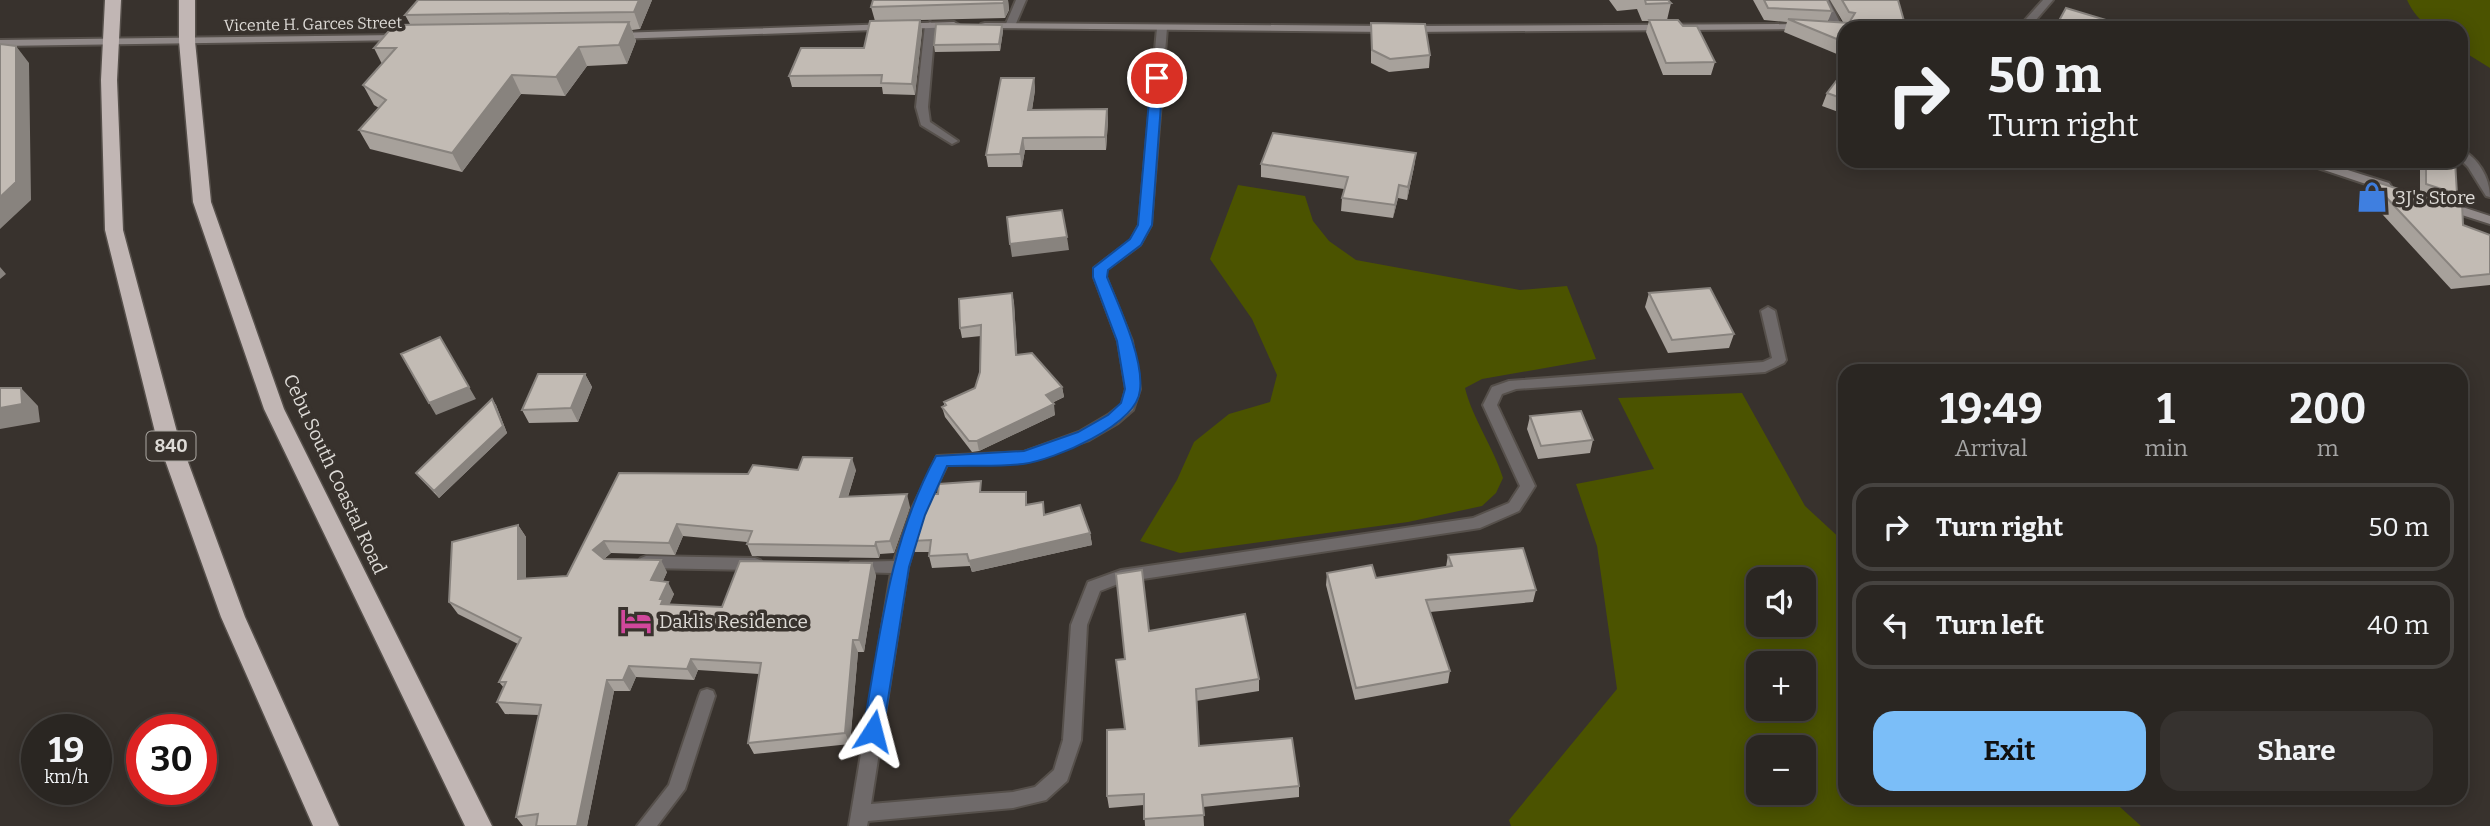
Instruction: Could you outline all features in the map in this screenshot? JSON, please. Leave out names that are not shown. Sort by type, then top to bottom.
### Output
[{"type":"highway","name":"840","points":[[113,0],[113,43],[109,80],[114,230],[166,432],[233,617],[326,826]]},
{"type":"highway","name":"Cebu South Coastal Road","points":[[187,0],[187,41],[202,202],[274,409],[479,826]]},
{"type":"street","points":[[1010,26],[1021,0]]},
{"type":"street","points":[[1824,0],[1838,25]]},
{"type":"street","points":[[2029,21],[2048,0]]},
{"type":"street","points":[[930,25],[922,107],[925,123],[952,141]]},
{"type":"street","points":[[610,36],[930,25],[1162,28],[1811,28]]},
{"type":"street","points":[[1162,28],[1145,225],[1136,242],[1100,268],[1100,277],[1125,341],[1133,389],[1128,406],[1113,419],[1084,436],[1025,457],[942,460],[916,515],[900,567],[859,820],[1040,794],[1061,775],[1072,740],[1079,625],[1094,587],[1121,576],[1475,524],[1514,507],[1528,486],[1490,405],[1497,391],[1514,384],[1765,367],[1779,360],[1780,349],[1769,329],[1768,311]]},
{"type":"street","points":[[1824,29],[1838,30]]},
{"type":"street","name":"Vicente H. Garces Street","points":[[0,43],[407,38]]},
{"type":"street","points":[[2468,160],[2490,193]]},
{"type":"street","points":[[2328,168],[2398,190]]},
{"type":"street","points":[[2424,199],[2490,220]]},
{"type":"street","points":[[625,562],[776,565]]},
{"type":"street","points":[[845,566],[900,567]]},
{"type":"street","points":[[646,826],[677,789],[707,696]]},
{"type":"green space","points":[[2407,0],[2490,0],[2490,68],[2468,54],[2468,21],[2422,21]]},
{"type":"green space","points":[[1238,185],[1305,196],[1313,221],[1329,241],[1356,260],[1520,290],[1567,286],[1596,359],[1482,379],[1465,388],[1503,478],[1496,493],[1482,506],[1408,522],[1180,553],[1140,541],[1177,480],[1194,442],[1229,414],[1270,402],[1277,375],[1252,319],[1210,259]]},
{"type":"green space","points":[[1742,393],[1805,506],[1838,536],[1838,805],[2118,805],[2141,826],[1511,826],[1509,820],[1617,689],[1597,546],[1576,484],[1654,469],[1618,398]]},
{"type":"building","points":[[418,0],[639,0],[634,12],[405,15]]},
{"type":"building","points":[[873,0],[1005,0],[1003,3],[871,7]]},
{"type":"building","points":[[1645,0],[1668,0],[1671,3],[1646,4]]},
{"type":"building","points":[[1764,0],[1827,0],[1832,11],[1768,8]]},
{"type":"building","points":[[1842,0],[1898,0],[1904,21],[1850,21],[1855,13],[1849,12]]},
{"type":"building","points":[[2066,8],[2110,21],[2059,21]]},
{"type":"building","points":[[1788,19],[1838,22],[1838,40]]},
{"type":"building","points":[[920,20],[912,84],[881,83],[882,75],[789,76],[801,48],[864,48],[870,21]]},
{"type":"building","points":[[1649,20],[1678,20],[1683,26],[1697,26],[1715,62],[1666,63]]},
{"type":"building","points":[[629,22],[619,45],[579,47],[556,77],[512,75],[452,153],[359,130],[386,100],[363,85],[396,48],[374,48],[394,25]]},
{"type":"building","points":[[1371,23],[1425,24],[1430,55],[1390,59],[1372,50]]},
{"type":"building","points":[[936,24],[1002,25],[999,44],[934,45]]},
{"type":"building","points":[[0,44],[16,46],[16,182],[0,197]]},
{"type":"building","points":[[1001,78],[1034,78],[1028,110],[1107,109],[1105,137],[1023,138],[1020,154],[986,155]]},
{"type":"building","points":[[1838,79],[1838,97],[1827,93]]},
{"type":"building","points":[[1273,133],[1416,153],[1408,187],[1399,185],[1395,205],[1342,198],[1348,177],[1261,164]]},
{"type":"building","points":[[2426,168],[2455,168],[2457,194],[2426,184]]},
{"type":"building","points":[[2370,180],[2430,199],[2430,193],[2462,203],[2463,225],[2490,235],[2490,274],[2461,277]]},
{"type":"building","points":[[1062,210],[1067,237],[1010,244],[1007,217]]},
{"type":"building","points":[[1710,288],[1734,334],[1672,340],[1649,293]]},
{"type":"building","points":[[1012,293],[1016,355],[1032,353],[1062,387],[1046,395],[1054,404],[977,441],[969,441],[942,407],[946,405],[944,402],[975,388],[980,372],[981,325],[960,328],[959,299]]},
{"type":"building","points":[[440,337],[469,387],[429,403],[401,354]]},
{"type":"building","points":[[538,374],[585,374],[571,408],[522,410]]},
{"type":"building","points":[[0,388],[21,388],[22,404],[0,408]]},
{"type":"building","points":[[492,399],[503,426],[434,491],[416,473]]},
{"type":"building","points":[[1581,411],[1593,440],[1541,446],[1530,416]]},
{"type":"building","points":[[803,457],[852,458],[840,497],[907,494],[890,541],[876,542],[875,546],[747,544],[752,531],[677,524],[669,543],[604,541],[593,550],[604,559],[661,560],[651,580],[668,582],[660,599],[663,599],[661,604],[722,607],[740,561],[872,563],[859,640],[853,640],[845,733],[748,743],[761,663],[691,659],[687,669],[629,666],[623,680],[607,680],[577,826],[536,826],[538,814],[516,817],[541,705],[497,702],[506,682],[499,682],[521,638],[449,602],[452,542],[518,525],[518,579],[567,576],[619,473],[748,474],[753,465],[798,470]]},
{"type":"building","points":[[981,481],[980,492],[1026,492],[1026,505],[1043,502],[1044,515],[1080,505],[1090,533],[969,561],[967,554],[929,556],[931,540],[912,541],[927,494],[938,494],[939,484]]},
{"type":"building","points":[[1523,548],[1536,590],[1426,600],[1450,671],[1356,688],[1327,573],[1372,565],[1376,578],[1452,566],[1448,555]]},
{"type":"building","points":[[1142,570],[1149,631],[1245,614],[1259,679],[1196,689],[1199,746],[1292,738],[1299,786],[1202,795],[1204,815],[1144,819],[1144,794],[1107,796],[1107,730],[1125,729],[1116,660],[1125,659],[1116,574]]},
{"type":"place","name":"3J's Store","points":[[2372,197]]},
{"type":"place","name":"Daklis Residence","points":[[636,621]]},
{"type":"route","points":[[873,731],[900,567],[916,515],[942,460],[1025,457],[1084,436],[1113,419],[1128,406],[1133,389],[1125,341],[1100,277],[1100,268],[1136,242],[1145,225],[1144,203],[1157,78]]}]
